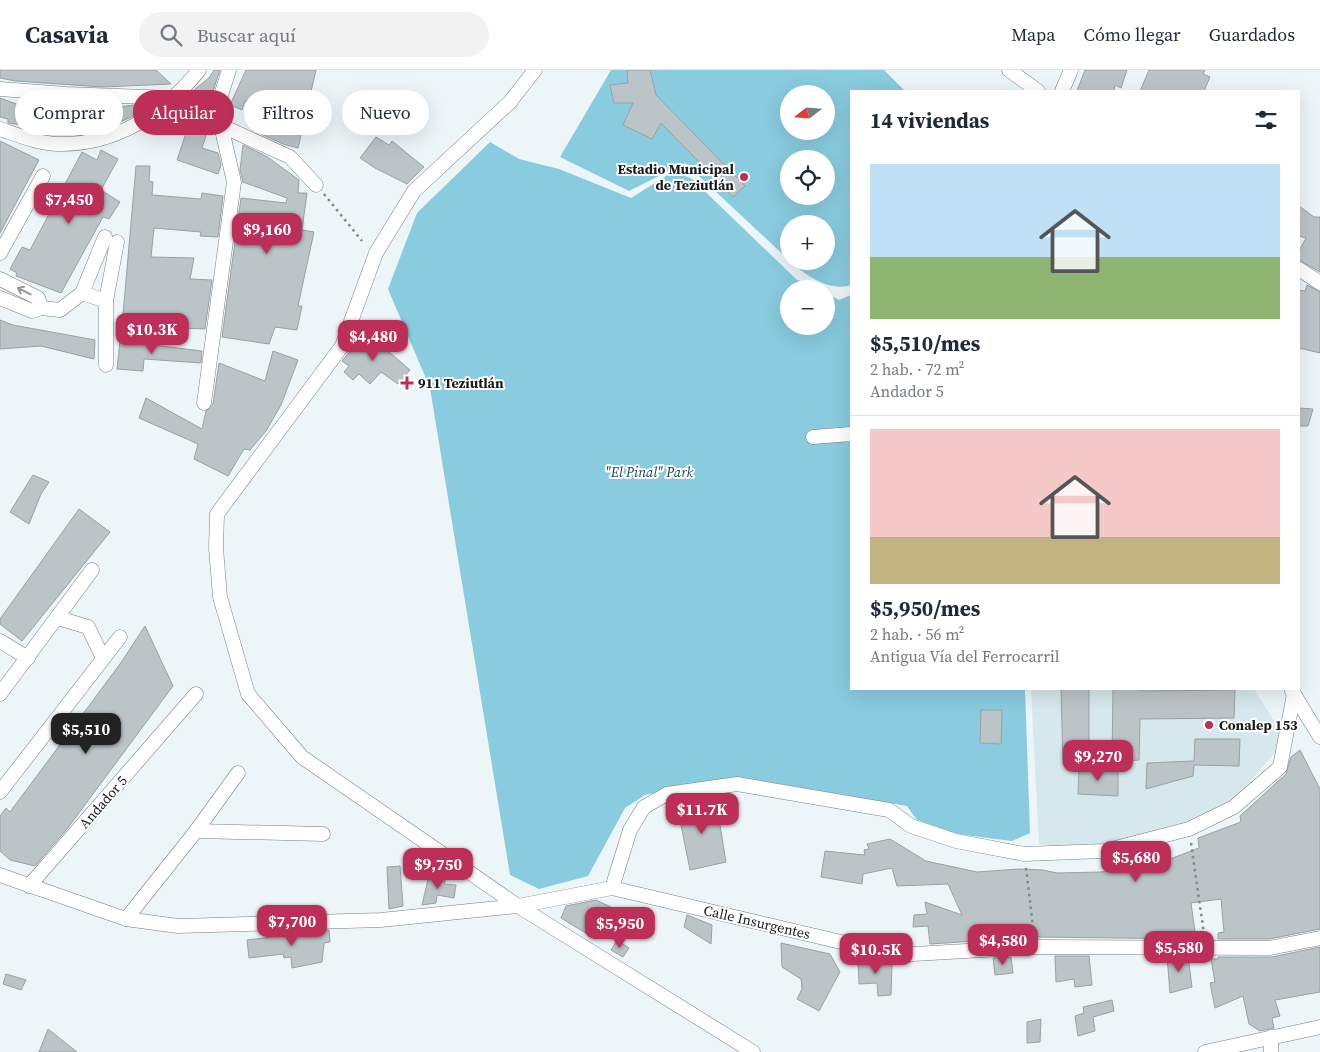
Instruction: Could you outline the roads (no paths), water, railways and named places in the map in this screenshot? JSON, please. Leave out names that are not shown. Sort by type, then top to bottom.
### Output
[{"type":"street","points":[[181,90],[199,70]]},
{"type":"street","points":[[223,90],[229,70]]},
{"type":"street","points":[[535,70],[510,102],[414,191],[376,253],[342,346],[217,514],[216,531],[220,597],[248,694],[302,757],[518,906],[752,1052]]},
{"type":"street","points":[[1009,70],[1037,90]]},
{"type":"street","points":[[1062,90],[1071,70]]},
{"type":"street","points":[[0,89],[133,97]]},
{"type":"street","points":[[0,129],[25,138],[58,144],[88,142],[118,135],[133,127]]},
{"type":"street","points":[[234,131],[290,157],[316,185]]},
{"type":"street","points":[[204,403],[234,182],[224,135]]},
{"type":"street","points":[[0,253],[43,176]]},
{"type":"street","points":[[0,298],[32,311],[41,308],[60,310],[82,293],[111,239],[106,301],[106,365]]},
{"type":"street","points":[[1300,270],[1320,283]]},
{"type":"street","points":[[0,279],[38,298],[41,308]]},
{"type":"street","points":[[82,293],[106,301]]},
{"type":"street","points":[[813,437],[850,434]]},
{"type":"street","points":[[0,694],[92,570]]},
{"type":"street","points":[[58,618],[88,627],[103,658]]},
{"type":"street","points":[[0,792],[120,637]]},
{"type":"street","points":[[0,641],[28,658]]},
{"type":"street","points":[[1292,691],[1320,737]]},
{"type":"street","points":[[0,875],[126,919],[178,926],[381,920],[518,906],[612,888],[630,830],[644,807],[667,794],[737,784],[889,810],[911,826],[956,841],[1024,854],[1104,851],[1189,829],[1234,807],[1280,767],[1292,691]]},
{"type":"street","name":"Andador 5","points":[[30,886],[196,694]]},
{"type":"street","points":[[126,919],[196,831],[238,773]]},
{"type":"street","points":[[196,831],[323,834]]},
{"type":"street","name":"Calle Insurgentes","points":[[612,888],[896,955],[1035,947],[1270,948],[1320,938]]},
{"type":"street","points":[[1205,1052],[1320,1027]]},
{"type":"street","points":[[1271,1037],[1271,1052]]},
{"type":"place","name":"Estadio Municipal de Teziutlán","points":[[744,177]]},
{"type":"place","name":"911 Teziutlán","points":[[407,383]]},
{"type":"place","name":"Conalep 153","points":[[1209,725]]},
{"type":"park label","name":"\"El Pinal\" Park","points":[[649,472]]}]
